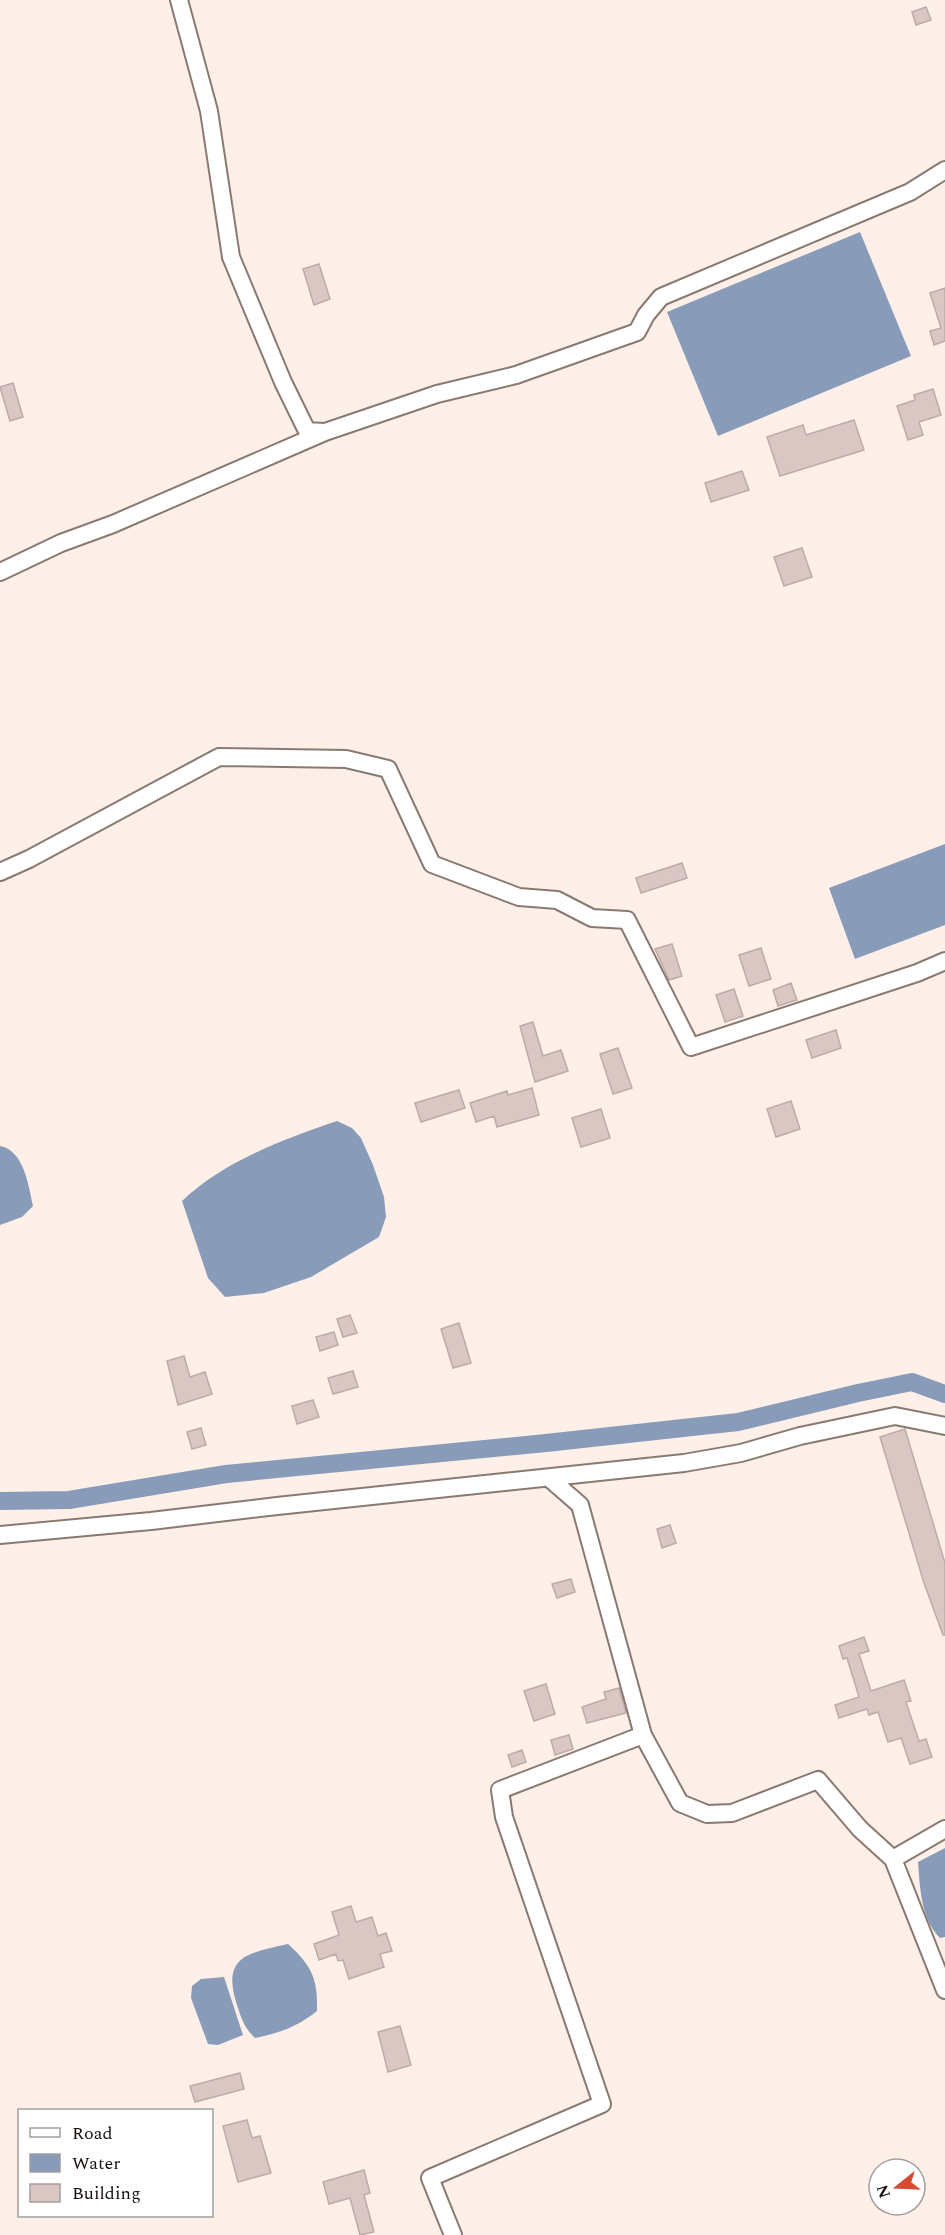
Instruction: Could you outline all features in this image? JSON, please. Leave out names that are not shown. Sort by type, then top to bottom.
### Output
[{"type":"street","points":[[178,0],[209,111],[231,257],[283,382],[307,431],[325,432]]},
{"type":"street","points":[[0,572],[61,543],[113,524],[325,432],[437,394],[516,375],[637,332],[646,315],[662,297],[910,192],[945,171]]},
{"type":"street","points":[[0,872],[29,859],[219,757],[346,759],[388,769],[432,864],[519,897],[557,900],[592,918],[627,920],[692,1047],[945,962]]},
{"type":"street","points":[[0,1535],[151,1521],[684,1463],[741,1453],[800,1436],[895,1416],[945,1426]]},
{"type":"street","points":[[549,1478],[580,1505],[643,1735],[681,1803],[707,1814],[732,1813],[818,1780],[860,1829],[893,1859],[945,1990]]},
{"type":"street","points":[[453,2235],[430,2178],[602,2104],[504,1817],[500,1790],[643,1735]]},
{"type":"street","points":[[893,1859],[945,1829]]},
{"type":"water","points":[[860,232],[911,356],[718,436],[667,312]]},
{"type":"water","points":[[945,844],[945,925],[855,959],[829,888]]},
{"type":"water","points":[[337,1121],[352,1128],[361,1138],[373,1165],[384,1197],[386,1217],[379,1237],[311,1277],[264,1293],[225,1297],[208,1278],[182,1201],[216,1174],[235,1163],[275,1144]]},
{"type":"water","points":[[0,1146],[15,1154],[20,1162],[33,1206],[22,1217],[0,1225]]},
{"type":"water","points":[[945,1848],[945,1937],[940,1938],[925,1912],[918,1862]]},
{"type":"water","points":[[288,1944],[303,1959],[312,1974],[315,1982],[317,2011],[288,2029],[255,2038],[244,2023],[237,2005],[233,1989],[236,1967],[250,1954]]},
{"type":"water","points":[[224,1977],[243,2035],[218,2045],[208,2044],[191,1998],[192,1986],[201,1979]]},
{"type":"building","points":[[926,7],[931,20],[916,25],[912,12]]},
{"type":"building","points":[[319,264],[330,299],[314,305],[303,269]]},
{"type":"building","points":[[945,288],[945,341],[934,345],[930,331],[941,328],[930,293]]},
{"type":"building","points":[[13,383],[23,417],[10,421],[0,387]]},
{"type":"building","points":[[933,389],[941,415],[919,422],[923,435],[908,440],[897,406],[915,400],[914,395]]},
{"type":"building","points":[[854,420],[864,450],[780,476],[767,437],[803,425],[806,435]]},
{"type":"building","points":[[742,471],[749,490],[711,502],[705,483]]},
{"type":"building","points":[[802,548],[812,577],[784,586],[774,557]]},
{"type":"building","points":[[682,863],[687,878],[641,893],[636,878]]},
{"type":"building","points":[[672,944],[682,976],[669,980],[655,949]]},
{"type":"building","points":[[761,948],[771,979],[749,986],[739,955]]},
{"type":"building","points":[[791,983],[797,1000],[778,1006],[773,990]]},
{"type":"building","points":[[734,989],[743,1016],[725,1022],[716,995]]},
{"type":"building","points":[[533,1022],[543,1056],[561,1050],[568,1071],[535,1082],[520,1026]]},
{"type":"building","points":[[836,1030],[841,1048],[812,1058],[806,1040]]},
{"type":"building","points":[[618,1048],[632,1088],[613,1094],[600,1054]]},
{"type":"building","points":[[532,1088],[539,1115],[497,1127],[494,1116],[476,1122],[470,1103],[507,1091],[508,1095]]},
{"type":"building","points":[[459,1090],[465,1108],[421,1122],[415,1103]]},
{"type":"building","points":[[791,1101],[800,1129],[776,1137],[767,1109]]},
{"type":"building","points":[[601,1109],[610,1138],[581,1147],[572,1118]]},
{"type":"building","points":[[350,1315],[357,1333],[343,1337],[337,1319]]},
{"type":"building","points":[[459,1323],[471,1363],[453,1368],[441,1329]]},
{"type":"building","points":[[334,1332],[338,1345],[320,1351],[316,1337]]},
{"type":"building","points":[[184,1356],[190,1377],[205,1372],[212,1394],[178,1405],[167,1361]]},
{"type":"building","points":[[353,1371],[358,1387],[333,1394],[328,1378]]},
{"type":"building","points":[[313,1400],[319,1417],[297,1424],[292,1406]]},
{"type":"building","points":[[201,1428],[206,1445],[192,1449],[187,1432]]},
{"type":"building","points":[[905,1429],[945,1563],[945,1635],[943,1635],[924,1583],[880,1437]]},
{"type":"building","points":[[670,1525],[676,1543],[662,1548],[657,1529]]},
{"type":"building","points":[[571,1579],[575,1592],[557,1598],[552,1584]]},
{"type":"building","points":[[864,1637],[869,1651],[859,1654],[871,1691],[904,1680],[911,1701],[906,1702],[919,1741],[926,1739],[932,1757],[910,1764],[901,1738],[888,1742],[878,1712],[869,1715],[867,1709],[839,1718],[835,1705],[859,1697],[847,1658],[843,1659],[839,1646]]},
{"type":"building","points":[[546,1684],[555,1714],[534,1721],[524,1691]]},
{"type":"building","points":[[619,1688],[626,1713],[587,1723],[582,1707],[606,1699],[604,1692]]},
{"type":"building","points":[[569,1735],[573,1749],[555,1755],[551,1740]]},
{"type":"building","points":[[522,1750],[526,1762],[512,1767],[508,1755]]},
{"type":"building","points":[[351,1906],[356,1922],[372,1917],[378,1936],[386,1933],[392,1951],[380,1954],[384,1967],[349,1979],[343,1960],[338,1961],[336,1954],[319,1960],[314,1944],[339,1935],[332,1912]]},
{"type":"building","points":[[400,2026],[411,2065],[388,2072],[378,2032]]},
{"type":"building","points":[[240,2073],[244,2089],[195,2102],[190,2086]]},
{"type":"building","points":[[247,2120],[252,2138],[260,2136],[271,2173],[238,2182],[223,2126]]},
{"type":"building","points":[[364,2170],[370,2193],[364,2195],[374,2232],[360,2235],[350,2198],[329,2204],[323,2182]]},
{"type":"waterway","points":[[0,1501],[69,1500],[226,1474],[738,1422],[912,1382],[945,1394]]}]
